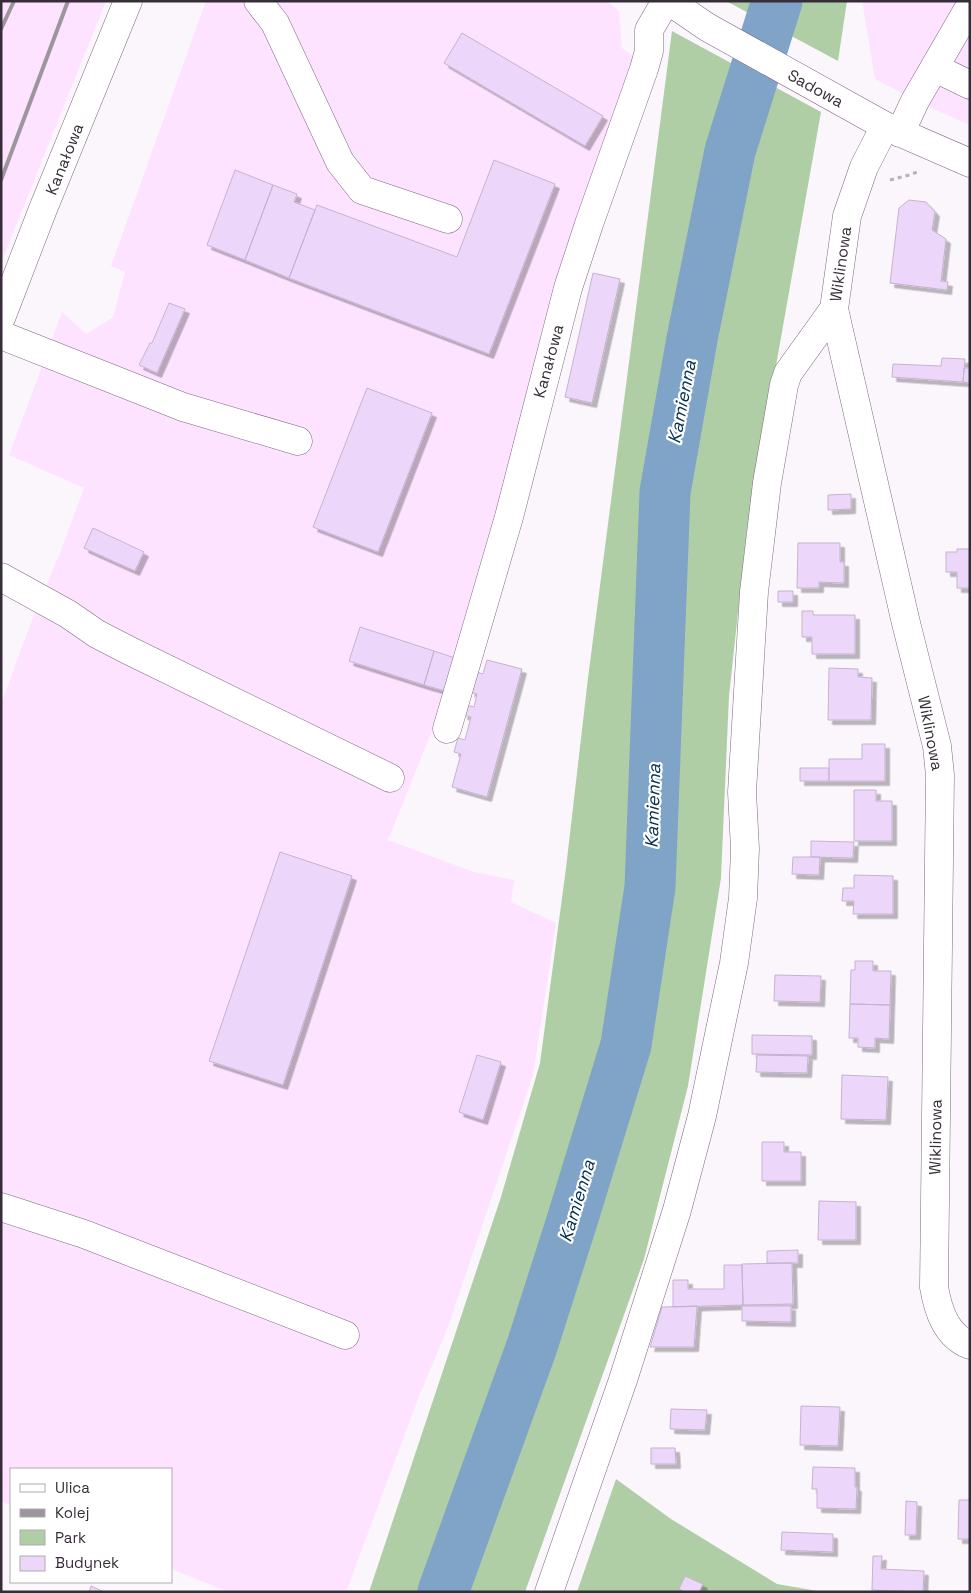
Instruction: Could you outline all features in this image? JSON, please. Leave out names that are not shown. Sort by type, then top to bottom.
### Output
[{"type":"street","name":"Kanałowa","points":[[1,318],[43,209],[128,1]]},
{"type":"street","points":[[258,1],[275,23],[340,162],[362,190],[448,219]]},
{"type":"street","name":"Kanałowa","points":[[447,729],[509,517],[568,288],[588,224],[644,69],[648,51],[649,30],[670,3]]},
{"type":"street","name":"Sadowa","points":[[670,3],[707,27],[893,129],[970,163]]},
{"type":"street","name":"Wiklinowa","points":[[970,6],[915,101],[864,167],[847,216],[834,309],[904,613],[937,746],[940,775],[934,1288],[939,1309],[946,1324],[955,1335],[970,1344]]},
{"type":"street","points":[[935,68],[970,85]]},
{"type":"street","points":[[549,1592],[623,1380],[677,1210],[702,1116],[734,963],[743,898],[745,849],[742,792],[754,592],[768,483],[784,385],[788,373],[834,309]]},
{"type":"street","points":[[1,335],[183,407],[298,441]]},
{"type":"street","points":[[1,577],[68,614],[97,634],[390,778]]},
{"type":"street","points":[[1,1207],[84,1234],[345,1335]]},
{"type":"path","points":[[887,180],[921,170]]},
{"type":"shaded area","points":[[1,1],[106,1],[1,263]]},
{"type":"shaded area","points":[[206,1],[607,1],[619,11],[622,48],[638,60],[451,684],[388,840],[474,872],[514,880],[511,902],[556,923],[533,1075],[448,1327],[420,1394],[346,1592],[229,1592],[172,1569],[172,1468],[10,1468],[10,1505],[1,1501],[1,704],[84,488],[9,455],[62,312],[86,334],[113,317],[125,272],[111,266]]},
{"type":"shaded area","points":[[862,1],[970,1],[970,125],[933,109],[875,79]]},
{"type":"green space","points":[[726,1],[847,1],[838,61]]},
{"type":"green space","points":[[672,31],[821,112],[747,529],[729,696],[721,878],[688,1086],[644,1259],[525,1592],[369,1592],[501,1197],[540,1063]]},
{"type":"green space","points":[[616,1479],[671,1519],[777,1584],[823,1592],[577,1592]]},
{"type":"building","points":[[462,33],[603,116],[585,146],[444,63]]},
{"type":"building","points":[[494,160],[555,184],[489,354],[289,278],[317,205],[457,257]]},
{"type":"building","points":[[235,170],[273,185],[245,260],[207,245]]},
{"type":"building","points":[[273,185],[297,194],[294,202],[315,210],[289,278],[245,260]]},
{"type":"building","points":[[909,200],[926,202],[935,212],[932,230],[946,239],[941,281],[948,282],[947,290],[890,283],[899,208]]},
{"type":"building","points":[[593,273],[620,279],[592,403],[565,397]]},
{"type":"building","points":[[169,303],[185,309],[157,373],[139,365],[150,343],[152,343]]},
{"type":"building","points":[[942,358],[965,359],[963,382],[892,377],[893,364],[941,366]]},
{"type":"building","points":[[964,368],[970,368],[970,383],[963,382]]},
{"type":"building","points":[[367,388],[432,413],[378,552],[313,527]]},
{"type":"building","points":[[851,494],[851,509],[828,510],[828,495]]},
{"type":"building","points":[[93,528],[144,552],[135,571],[84,548]]},
{"type":"building","points":[[798,543],[840,543],[840,562],[844,562],[844,583],[819,582],[819,588],[797,588]]},
{"type":"building","points":[[957,549],[970,549],[970,588],[957,588],[957,572],[946,572],[946,552],[957,552]]},
{"type":"building","points":[[778,591],[793,591],[793,602],[778,602]]},
{"type":"building","points":[[802,611],[813,611],[813,615],[855,615],[855,654],[812,654],[812,637],[802,637]]},
{"type":"building","points":[[360,627],[434,651],[424,685],[349,661]]},
{"type":"building","points":[[434,651],[455,658],[445,691],[424,685]]},
{"type":"building","points":[[487,660],[522,669],[487,797],[452,787],[461,754],[454,752],[458,738],[465,740],[471,717],[463,715],[466,705],[474,707],[477,694],[470,692],[476,672],[483,674]]},
{"type":"building","points":[[829,668],[858,669],[858,677],[872,678],[871,720],[828,720]]},
{"type":"building","points":[[862,744],[885,744],[885,781],[829,781],[829,759],[862,759]]},
{"type":"building","points":[[800,768],[829,768],[829,781],[800,781]]},
{"type":"building","points":[[854,790],[876,790],[876,801],[892,801],[892,841],[854,841]]},
{"type":"building","points":[[811,841],[854,842],[853,858],[811,857]]},
{"type":"building","points":[[280,852],[352,876],[283,1085],[209,1061]]},
{"type":"building","points":[[793,857],[820,857],[819,875],[792,874]]},
{"type":"building","points":[[854,875],[893,876],[893,914],[853,914],[854,901],[842,901],[843,888],[854,888]]},
{"type":"building","points":[[855,961],[873,961],[873,971],[891,971],[890,1005],[850,1004],[851,970],[855,970]]},
{"type":"building","points":[[775,975],[821,976],[820,1002],[774,1001]]},
{"type":"building","points":[[850,1004],[890,1005],[889,1039],[875,1038],[875,1048],[858,1047],[858,1038],[849,1038]]},
{"type":"building","points":[[752,1035],[812,1036],[812,1055],[752,1054]]},
{"type":"building","points":[[477,1055],[501,1062],[483,1120],[459,1112]]},
{"type":"building","points":[[757,1055],[808,1056],[807,1073],[756,1072]]},
{"type":"building","points":[[842,1075],[888,1077],[886,1120],[841,1119]]},
{"type":"building","points":[[762,1142],[784,1142],[784,1152],[801,1152],[801,1181],[762,1181]]},
{"type":"building","points":[[819,1201],[856,1202],[856,1240],[818,1240]]},
{"type":"building","points":[[798,1250],[798,1263],[767,1263],[767,1251]]},
{"type":"building","points":[[792,1263],[793,1304],[743,1305],[742,1264]]},
{"type":"building","points":[[724,1265],[742,1265],[743,1305],[673,1307],[673,1280],[688,1280],[688,1289],[724,1289]]},
{"type":"building","points":[[697,1306],[694,1347],[650,1347],[662,1307]]},
{"type":"building","points":[[742,1306],[791,1306],[791,1322],[742,1321]]},
{"type":"building","points":[[801,1406],[840,1407],[838,1446],[800,1445]]},
{"type":"building","points":[[671,1409],[707,1410],[705,1430],[670,1429]]},
{"type":"building","points":[[651,1448],[675,1448],[676,1464],[651,1464]]},
{"type":"building","points":[[813,1467],[855,1468],[855,1487],[857,1487],[856,1509],[817,1508],[817,1489],[812,1489]]},
{"type":"building","points":[[959,1500],[970,1500],[970,1539],[958,1539]]},
{"type":"building","points":[[906,1501],[917,1502],[916,1535],[905,1535]]},
{"type":"building","points":[[782,1532],[833,1534],[833,1552],[781,1550]]},
{"type":"building","points":[[873,1556],[882,1556],[881,1569],[924,1571],[923,1592],[872,1590]]},
{"type":"building","points":[[685,1576],[703,1584],[699,1592],[685,1592],[679,1589]]},
{"type":"building","points":[[91,1586],[104,1592],[89,1592]]},
{"type":"waterway","name":"Kamienna","points":[[443,1592],[532,1346],[626,1045],[650,887],[665,492],[692,339],[730,151],[777,1]]},
{"type":"railway","points":[[1,29],[14,1]]},
{"type":"railway","points":[[1,180],[68,1]]}]
